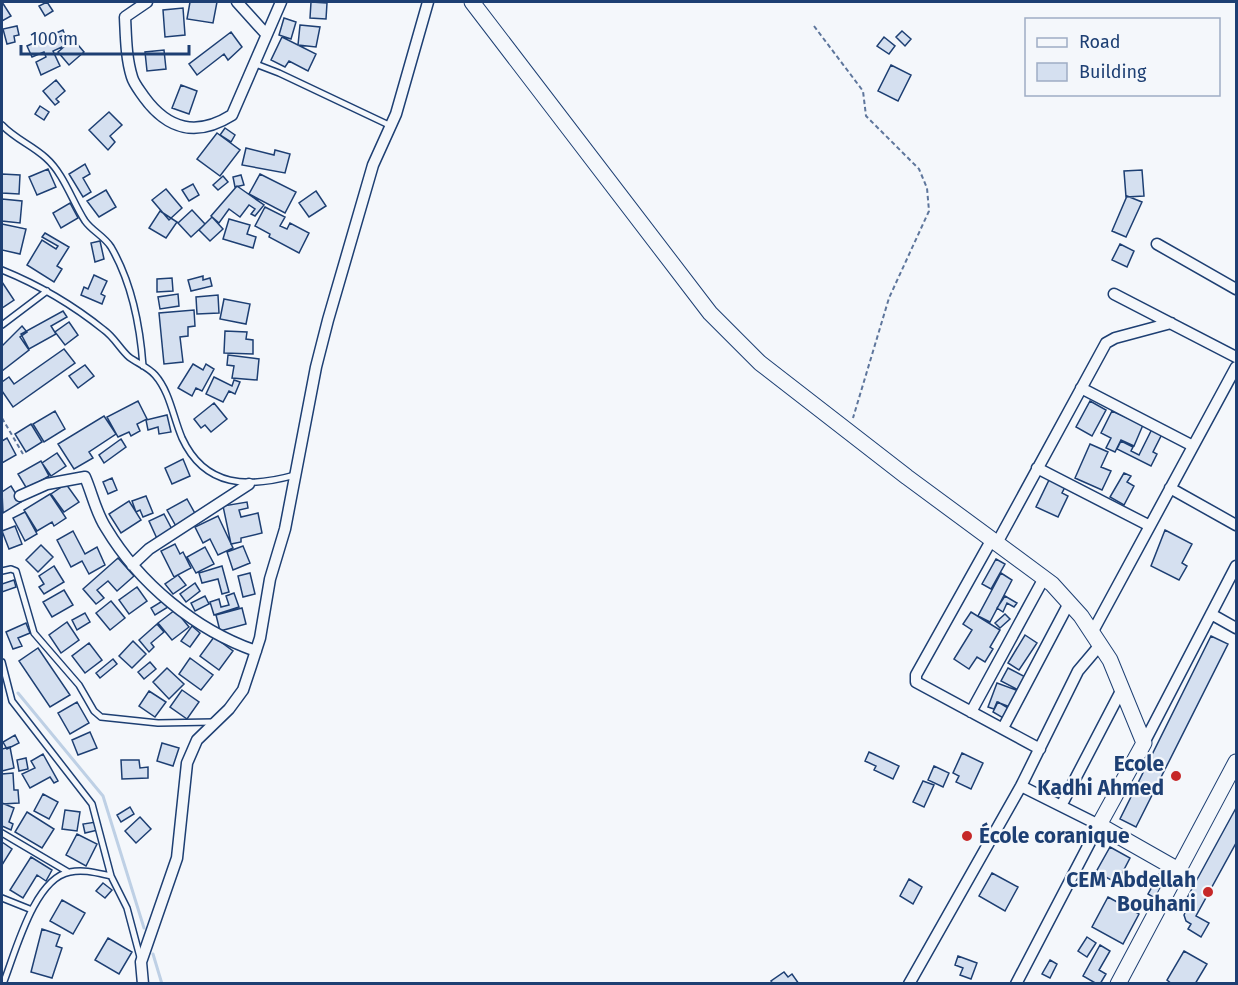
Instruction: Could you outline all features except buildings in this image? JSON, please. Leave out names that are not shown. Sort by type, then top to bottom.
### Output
[{"type":"main road","points":[[471,2],[710,313],[759,363],[1044,578],[1069,603],[1096,639],[1122,689],[1144,743],[1099,825],[1180,871]]},
{"type":"main road","points":[[1118,984],[1236,762]]},
{"type":"street","points":[[147,2],[125,17],[126,47],[132,80],[155,112],[176,125],[200,128],[218,124],[232,114],[252,63],[281,2]]},
{"type":"street","points":[[237,2],[266,34]]},
{"type":"street","points":[[143,984],[141,962],[177,858],[187,764],[197,740],[230,709],[243,690],[256,651],[270,579],[285,529],[316,367],[328,320],[373,165],[391,126],[428,2]]},
{"type":"street","points":[[1157,244],[1236,289]]},
{"type":"street","points":[[1114,294],[1236,357]]},
{"type":"street","points":[[1041,749],[922,687],[916,682],[916,675],[1037,468],[1106,343],[1115,338],[1171,323]]},
{"type":"street","points":[[909,984],[1041,749],[1150,526],[1236,367]]},
{"type":"street","points":[[1081,388],[1193,446]]},
{"type":"street","points":[[1037,468],[1150,526]]},
{"type":"street","points":[[20,496],[47,484],[85,477],[104,527],[132,566],[155,590],[215,634],[256,651]]},
{"type":"street","points":[[132,566],[149,549],[249,484]]},
{"type":"street","points":[[1170,488],[1236,525]]},
{"type":"street","points":[[1144,743],[1236,566]]},
{"type":"street","points":[[971,712],[1044,578]]},
{"type":"street","points":[[1003,728],[1069,603]]},
{"type":"street","points":[[1212,614],[1236,628]]},
{"type":"street","points":[[1061,806],[1122,689]]},
{"type":"street","points":[[1016,984],[1099,825],[1021,786]]},
{"type":"lane","points":[[252,63],[279,73],[391,126]]},
{"type":"lane","points":[[2,125],[12,136],[47,158],[86,223],[102,235],[111,247],[126,279],[140,325],[143,366]]},
{"type":"lane","points":[[2,270],[47,291],[106,331],[129,357],[154,374],[165,392],[182,439],[196,460],[215,475],[238,483],[249,484],[295,475]]},
{"type":"lane","points":[[2,326],[47,291]]},
{"type":"lane","points":[[2,571],[11,569],[16,571],[34,633],[79,686],[94,711],[101,717],[158,723],[215,722]]},
{"type":"lane","points":[[2,662],[12,700],[92,804],[111,876],[127,908],[141,962]]},
{"type":"lane","points":[[2,833],[68,872]]},
{"type":"lane","points":[[3,984],[32,910],[52,880],[68,872],[87,871],[111,876]]},
{"type":"lane","points":[[2,898],[32,910]]},
{"type":"path","points":[[814,26],[863,91],[866,116],[918,169],[927,188],[929,212],[889,298],[849,432]]},
{"type":"path","points":[[2,418],[23,454]]},
{"type":"waterway","points":[[18,693],[103,796],[144,928]]},
{"type":"waterway","points":[[153,954],[162,984]]},
{"type":"place","name":"Ecole Kadhi Ahmed","points":[[1176,776]]},
{"type":"place","name":"École coranique","points":[[967,836]]},
{"type":"place","name":"CEM Abdellah Bouhani","points":[[1208,892]]}]
